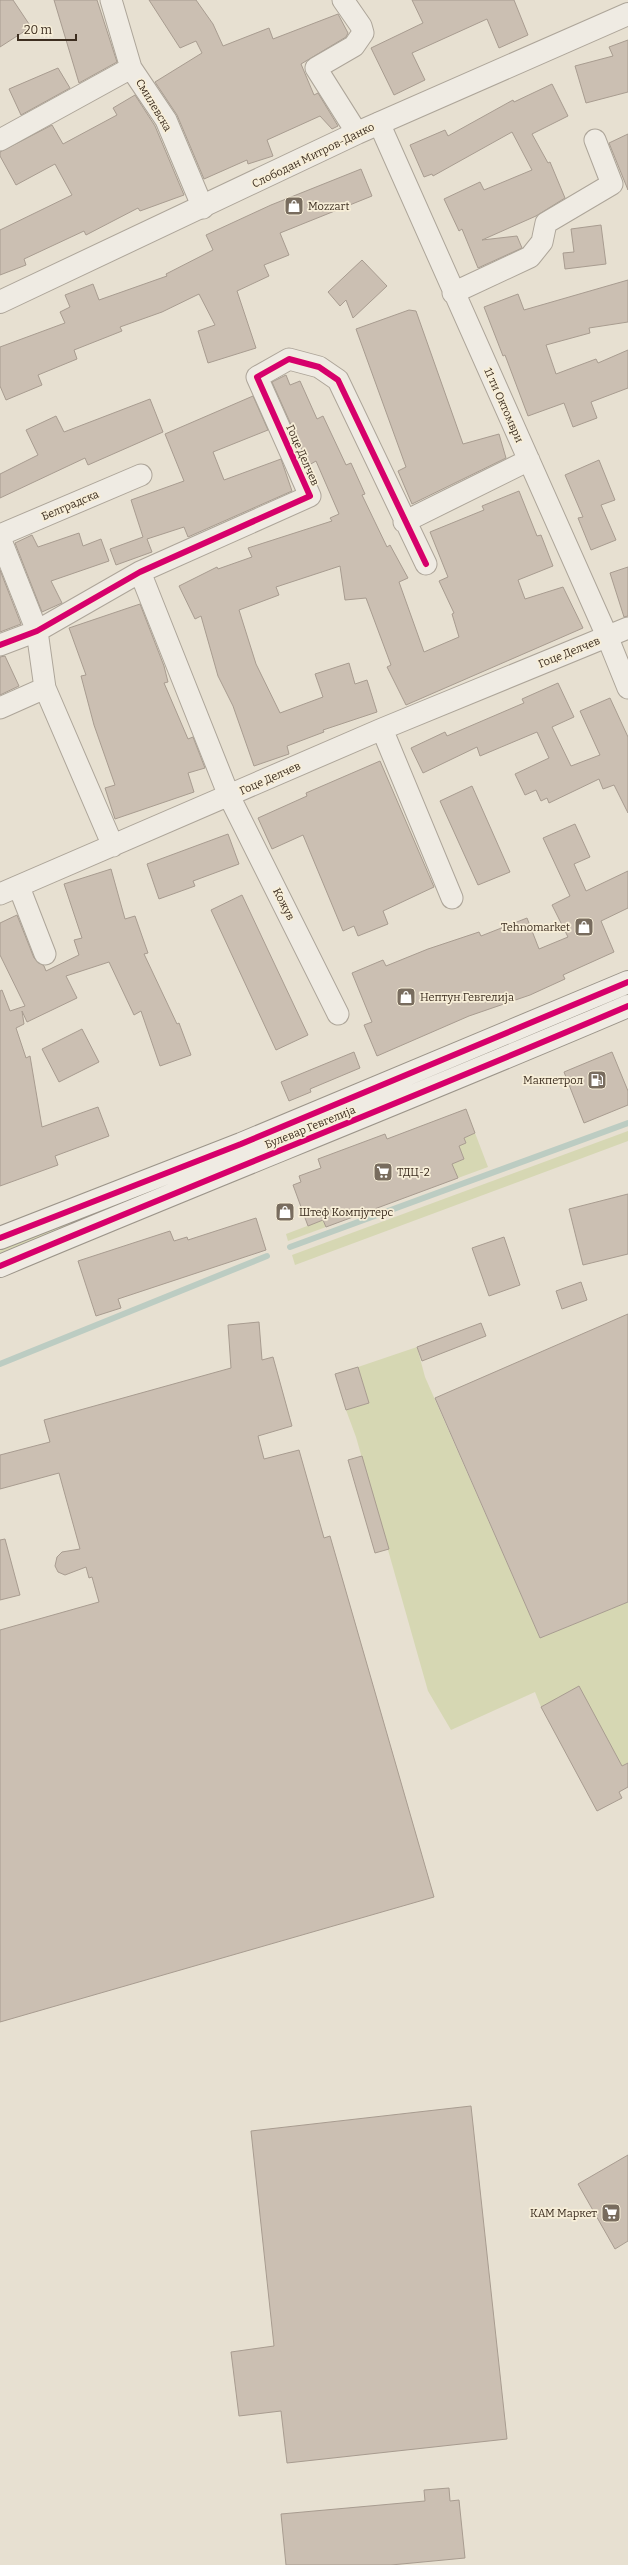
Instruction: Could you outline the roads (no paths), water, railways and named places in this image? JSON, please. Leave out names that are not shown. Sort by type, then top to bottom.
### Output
[{"type":"main road","name":"Слободан Митров-Данко","points":[[0,302],[203,208],[357,133],[628,14]]},
{"type":"main road","name":"Булевар Гевгелија","points":[[0,1238],[241,1144],[628,982]]},
{"type":"main road","name":"Булевар Гевгелија","points":[[0,1266],[206,1179],[460,1078],[628,1006]]},
{"type":"street","name":"Смилевска","points":[[111,0],[132,68],[166,120],[203,208]]},
{"type":"street","points":[[343,0],[361,26],[363,33],[354,46],[316,68],[357,133]]},
{"type":"street","points":[[0,140],[132,68]]},
{"type":"street","name":"11 ти Октомври","points":[[379,123],[453,293],[607,636],[628,688]]},
{"type":"street","points":[[453,293],[530,257],[542,242],[546,223],[620,187],[595,140]]},
{"type":"street","name":"Гоце Делчев","points":[[0,646],[37,631],[140,572],[310,496],[257,377],[289,359],[319,367],[338,380],[404,522],[426,564]]},
{"type":"street","points":[[404,522],[529,460]]},
{"type":"street","name":"Белградска","points":[[0,537],[141,475]]},
{"type":"street","points":[[0,537],[37,631],[45,688],[113,846]]},
{"type":"street","name":"Кожув","points":[[140,572],[229,796],[338,1014]]},
{"type":"street","name":"Гоце Делчев","points":[[9,890],[382,729],[628,628]]},
{"type":"street","points":[[0,708],[45,688]]},
{"type":"street","points":[[382,729],[452,898]]},
{"type":"street","points":[[9,890],[45,954]]},
{"type":"waterway","points":[[290,1247],[628,1123]]},
{"type":"waterway","points":[[0,1364],[267,1256]]},
{"type":"place","name":"Mozzart","points":[[294,206]]},
{"type":"place","name":"Tehnomarket","points":[[584,927]]},
{"type":"place","name":"Нептун Гевгелија","points":[[406,997]]},
{"type":"place","name":"Макпетрол","points":[[597,1080]]},
{"type":"place","name":"ТДЦ-2","points":[[383,1172]]},
{"type":"place","name":"Штеф Компјутерс","points":[[285,1212]]},
{"type":"place","name":"КАМ Маркет","points":[[611,2213]]}]
